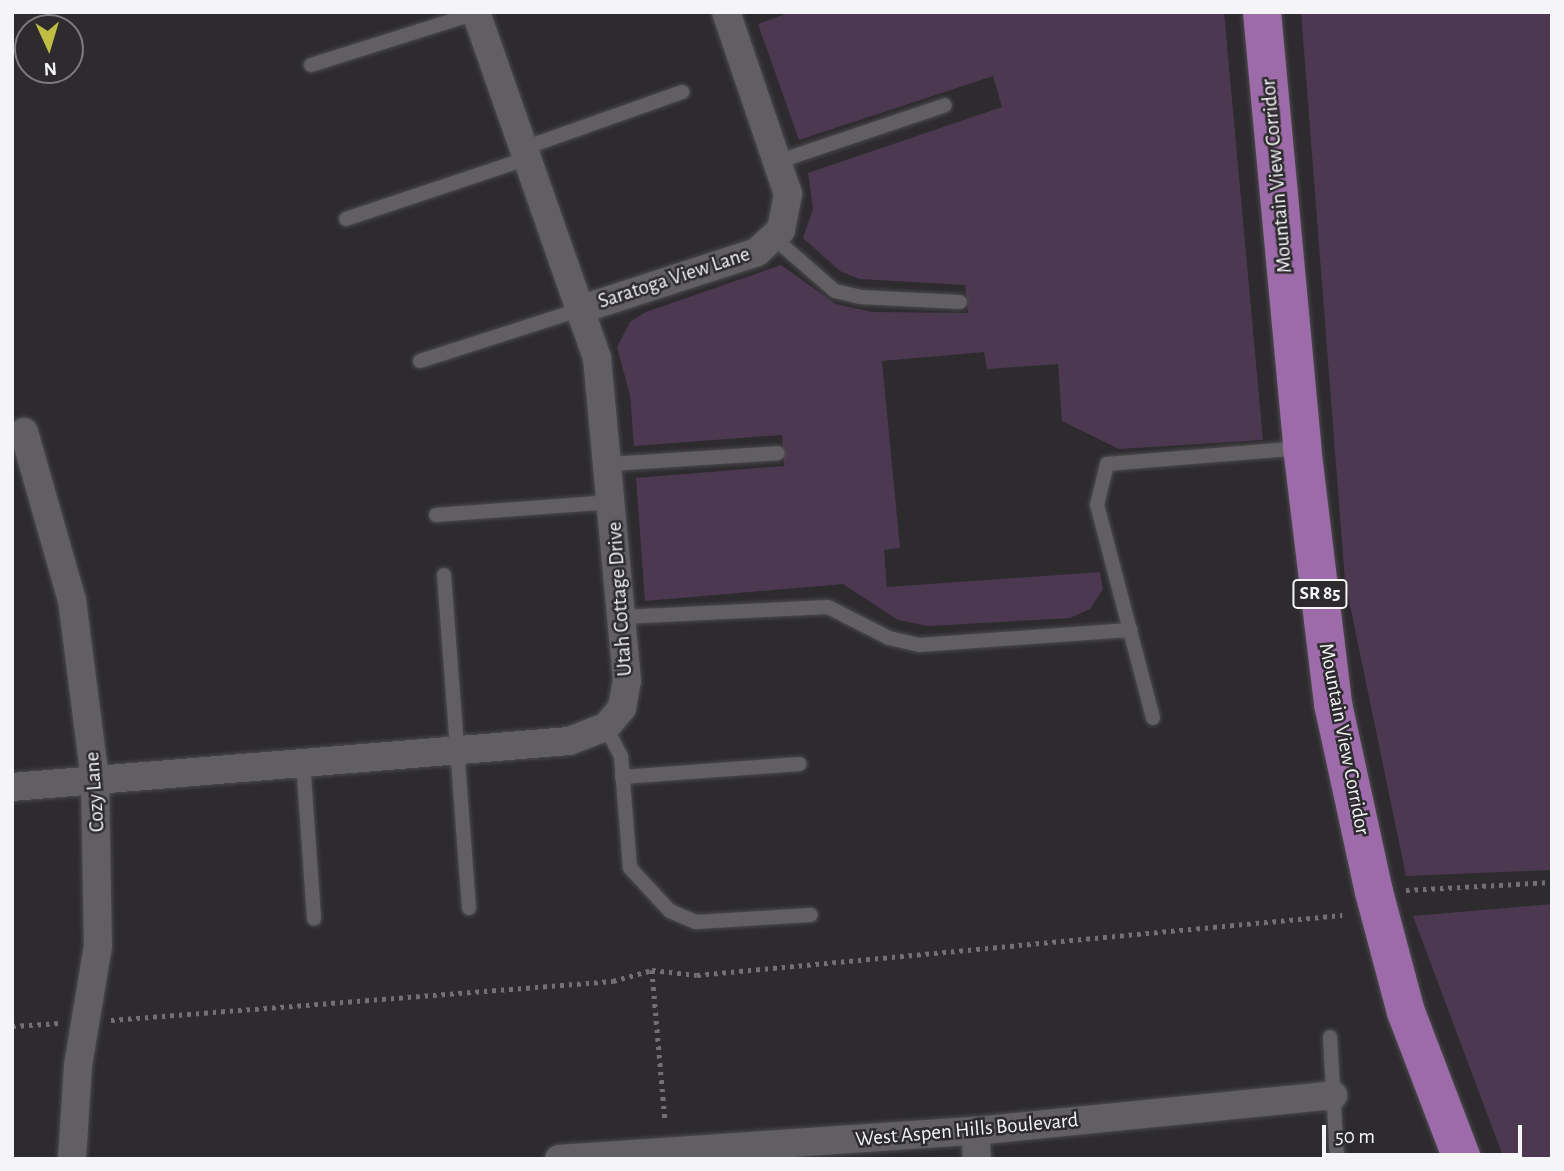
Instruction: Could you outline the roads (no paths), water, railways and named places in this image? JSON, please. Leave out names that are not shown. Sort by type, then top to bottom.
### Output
[{"type":"highway","name":"Mountain View Corridor","points":[[1262,12],[1302,447],[1333,704],[1374,892],[1406,1012],[1462,1159]]},
{"type":"street","name":"Utah Cottage Drive","points":[[476,13],[582,309],[601,377],[622,617],[626,695],[606,727]]},
{"type":"street","name":"Saratoga View Lane","points":[[582,309],[757,252],[775,239],[788,207],[777,162],[730,13]]},
{"type":"street","name":"Cozy Lane","points":[[24,432],[72,600],[94,779],[99,908],[75,1101],[72,1159]]},
{"type":"street","points":[[12,787],[569,741],[606,727]]},
{"type":"street","name":"West Aspen Hills Boulevard","points":[[559,1159],[976,1145],[1333,1096]]},
{"type":"lane","points":[[311,65],[476,13]]},
{"type":"lane","points":[[346,219],[682,92]]},
{"type":"lane","points":[[777,162],[945,105]]},
{"type":"lane","points":[[775,239],[835,291],[860,297],[960,302]]},
{"type":"lane","points":[[420,361],[582,309]]},
{"type":"lane","points":[[1153,718],[1097,505],[1107,464],[1302,447]]},
{"type":"lane","points":[[609,464],[778,453]]},
{"type":"lane","points":[[436,515],[612,502]]},
{"type":"lane","points":[[444,575],[469,908]]},
{"type":"lane","points":[[622,617],[817,606],[839,610],[889,638],[919,645],[1130,630]]},
{"type":"lane","points":[[606,727],[618,747],[630,868],[670,911],[696,922],[811,915]]},
{"type":"lane","points":[[303,761],[314,919]]},
{"type":"lane","points":[[622,777],[800,764]]},
{"type":"lane","points":[[1330,1037],[1337,1159]]}]
